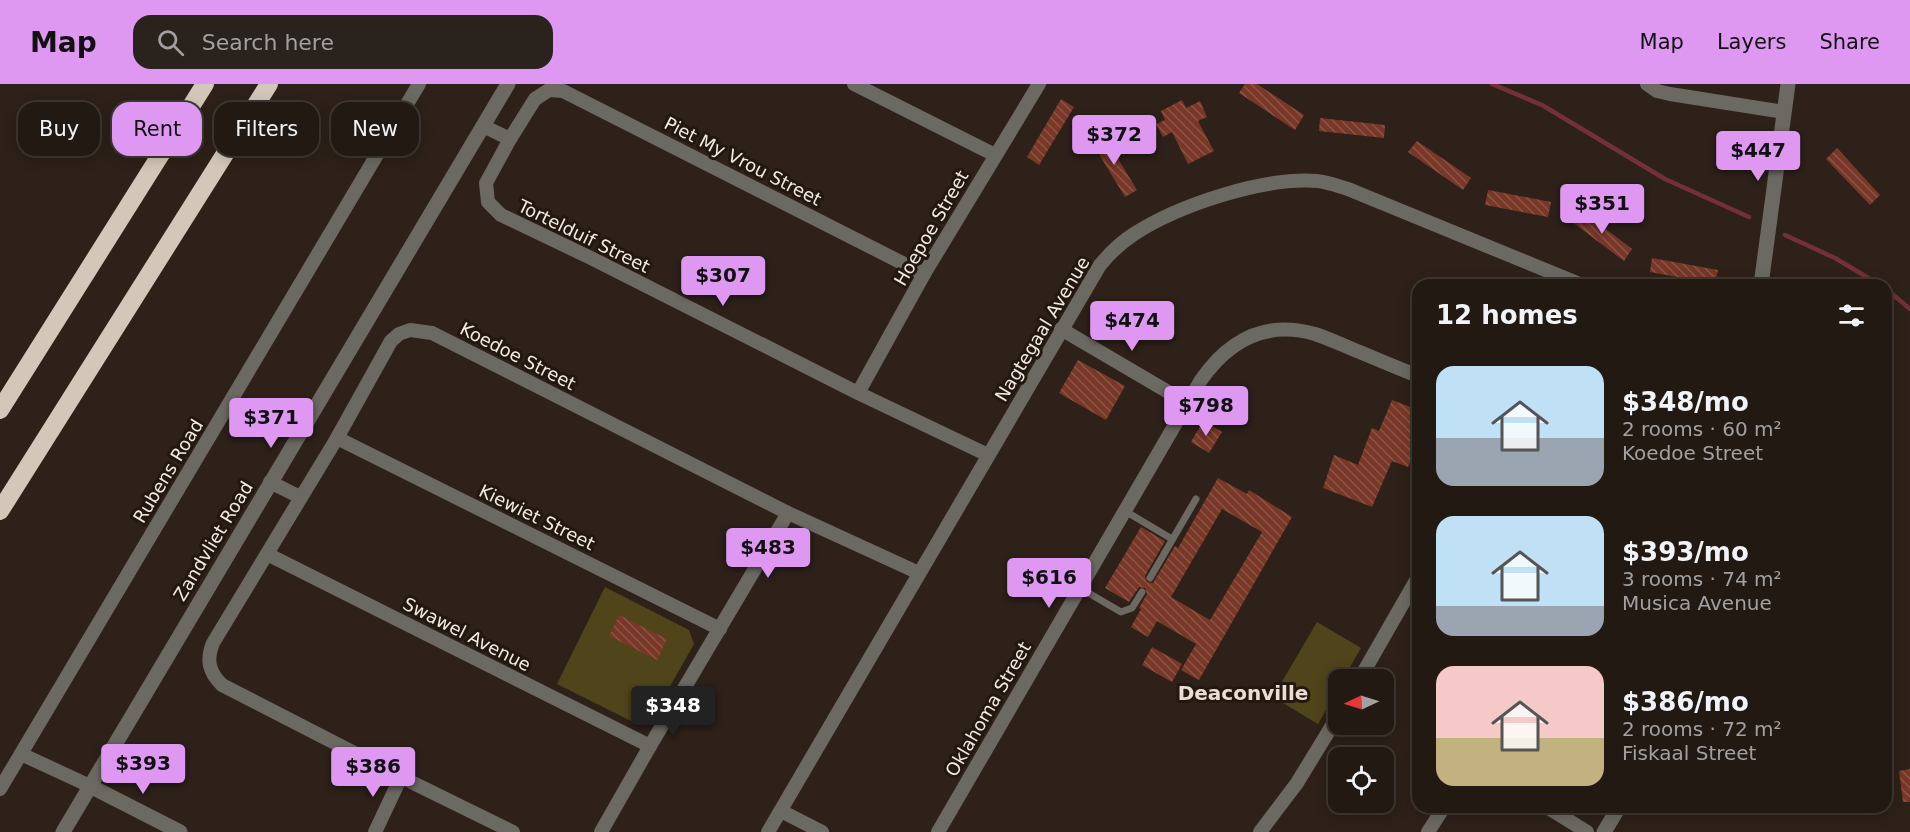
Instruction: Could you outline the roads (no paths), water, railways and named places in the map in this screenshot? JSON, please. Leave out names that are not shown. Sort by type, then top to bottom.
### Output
[{"type":"highway","points":[[0,410],[205,84]]},
{"type":"highway","points":[[0,511],[269,84]]},
{"type":"street","name":"Rubens Road","points":[[0,789],[419,84]]},
{"type":"street","name":"Zandvliet Road","points":[[63,832],[508,84]]},
{"type":"street","points":[[854,84],[995,155]]},
{"type":"street","name":"Hoepoe Street","points":[[858,393],[924,274],[1039,84]]},
{"type":"street","points":[[1647,84],[1657,91],[1670,94],[1784,112]]},
{"type":"street","points":[[1762,279],[1788,84]]},
{"type":"street","name":"Piet My Vrou Street","points":[[543,94],[549,90],[573,94],[924,274]]},
{"type":"street","name":"Tortelduif Street","points":[[543,94],[535,99],[486,183],[488,202],[501,215],[858,393],[988,455]]},
{"type":"street","points":[[483,126],[510,139]]},
{"type":"street","name":"Nagtegaal Avenue","points":[[768,832],[1100,265],[1112,250],[1132,235],[1172,214],[1237,191],[1295,181],[1317,181],[1348,189],[1567,279]]},
{"type":"street","points":[[1061,329],[1187,403]]},
{"type":"street","name":"Oklahoma Street","points":[[938,832],[1187,403],[1214,361],[1225,351],[1250,337],[1277,330],[1304,331],[1412,374]]},
{"type":"street","name":"Koedoe Street","points":[[513,832],[222,685],[215,678],[208,660],[213,643],[338,438],[391,341],[405,332],[424,331],[788,513],[919,573]]},
{"type":"street","name":"Kiewiet Street","points":[[338,438],[720,629]]},
{"type":"street","points":[[270,482],[300,497]]},
{"type":"street","points":[[601,832],[788,513]]},
{"type":"street","name":"Swawel Avenue","points":[[267,554],[650,746]]},
{"type":"street","points":[[1365,669],[1412,588]]},
{"type":"street","points":[[1260,832],[1297,783],[1328,732]]},
{"type":"street","points":[[21,754],[180,832]]},
{"type":"street","points":[[375,832],[401,777]]},
{"type":"street","points":[[781,810],[822,832]]},
{"type":"street","points":[[1428,832],[1440,813]]},
{"type":"street","points":[[1557,813],[1587,832]]},
{"type":"street","points":[[1604,832],[1615,813]]},
{"type":"lane","points":[[1150,578],[1196,499]]},
{"type":"lane","points":[[1125,511],[1173,539]]},
{"type":"lane","points":[[1080,588],[1121,612],[1132,608],[1142,592]]},
{"type":"waterway","points":[[1492,84],[1542,105],[1665,179],[1749,217]]},
{"type":"waterway","points":[[1785,235],[1835,258],[1870,279]]},
{"type":"waterway","points":[[1892,294],[1910,309]]},
{"type":"district","name":"Deaconville","points":[[1243,693]]}]
